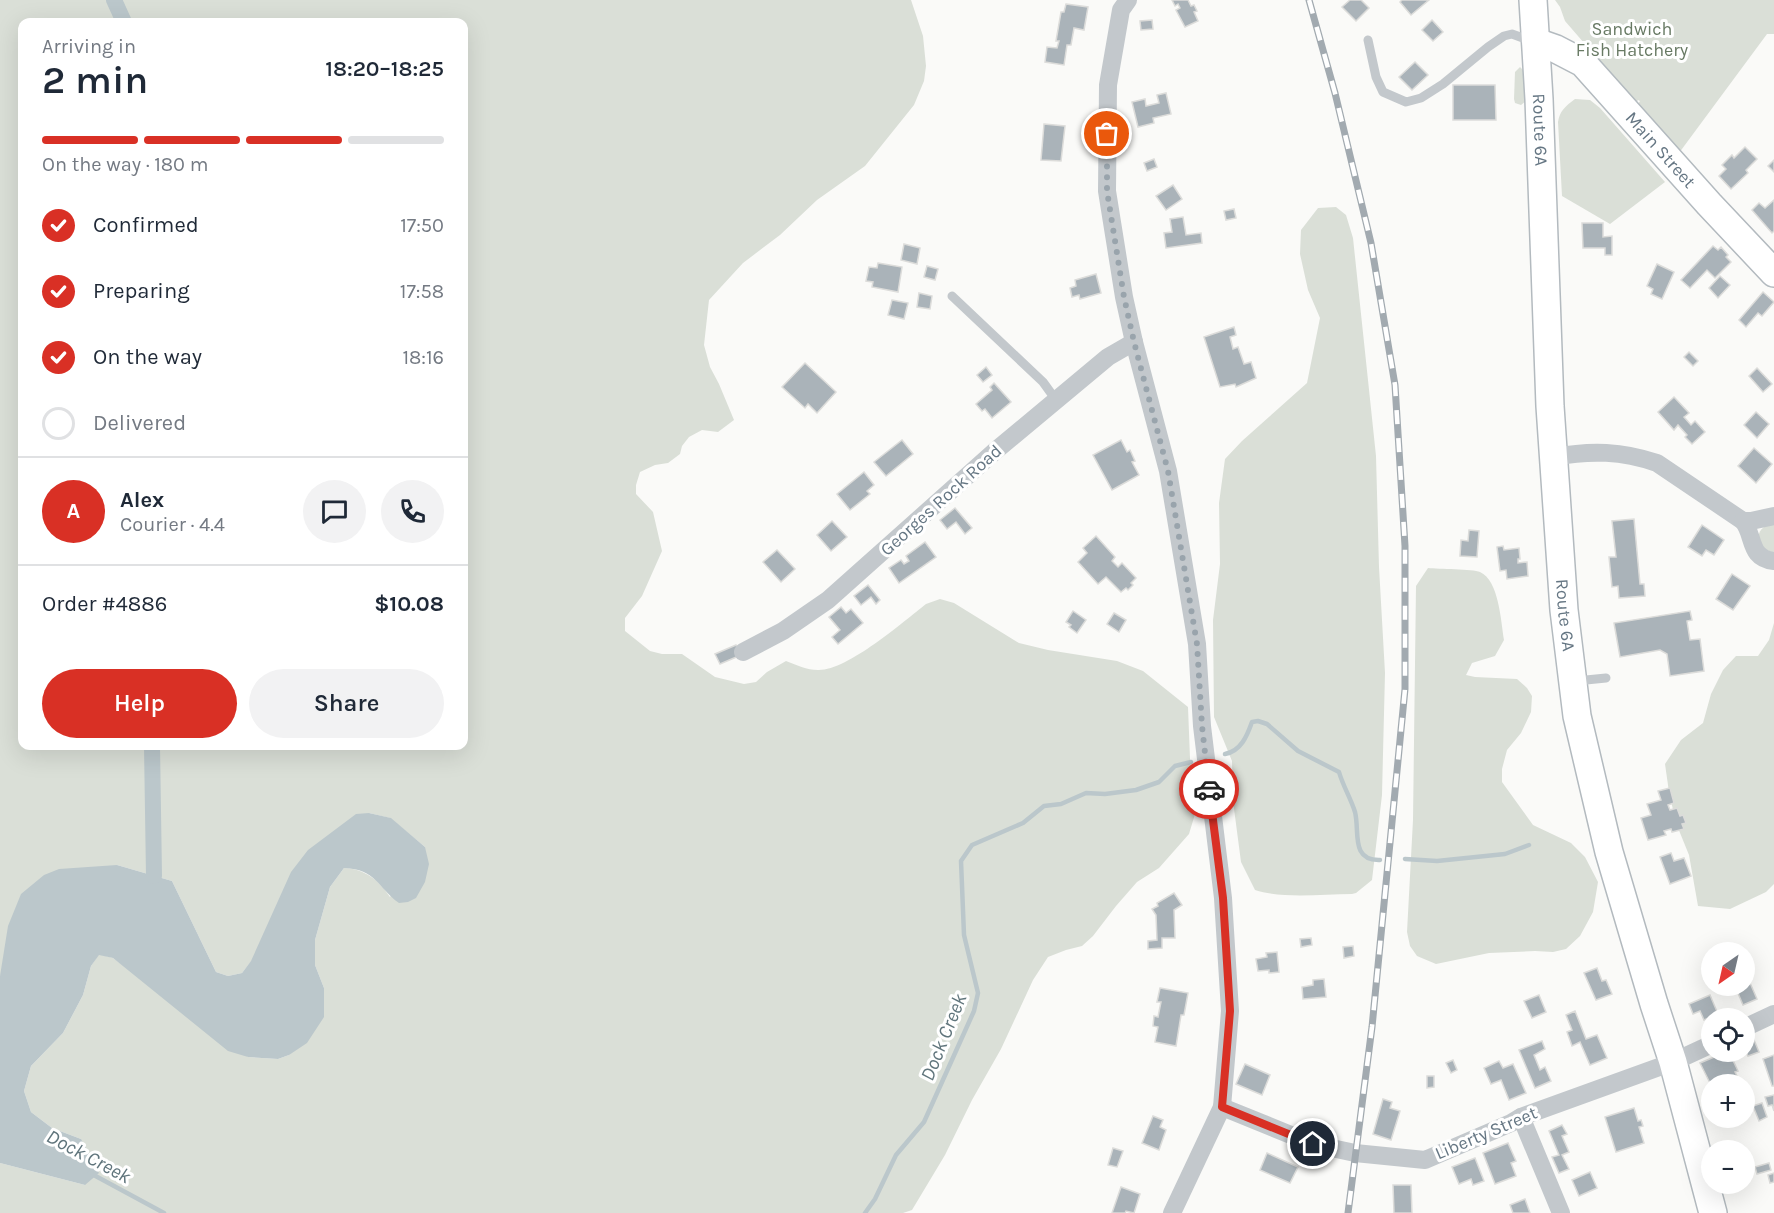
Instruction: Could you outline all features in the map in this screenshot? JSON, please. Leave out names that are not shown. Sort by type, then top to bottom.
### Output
[{"type":"main road","name":"Route 6A","points":[[1534,0],[1550,406],[1563,610],[1577,716],[1609,852],[1673,1062],[1713,1213]]},
{"type":"main road","points":[[1534,0],[1583,63]]},
{"type":"main road","name":"Main Street","points":[[1536,42],[1556,48],[1583,63],[1708,204],[1774,273]]},
{"type":"street","points":[[1128,0],[1120,10],[1108,85],[1107,191],[1124,297],[1168,471],[1197,644],[1202,726],[1223,898],[1230,1011],[1222,1107],[1172,1213]]},
{"type":"street","name":"Georges Rock Road","points":[[743,652],[783,631],[828,600],[967,475],[1108,357],[1134,342]]},
{"type":"street","points":[[1554,457],[1600,452],[1628,454],[1657,463],[1743,521],[1748,527],[1755,551],[1768,560],[1774,561]]},
{"type":"street","points":[[1743,521],[1774,516]]},
{"type":"street","points":[[1755,1023],[1774,1014]]},
{"type":"street","name":"Liberty Street","points":[[1222,1107],[1313,1144],[1355,1153],[1425,1160],[1521,1117],[1673,1062],[1701,1049]]},
{"type":"street","points":[[1521,1117],[1561,1213]]},
{"type":"lane","points":[[1368,40],[1376,77],[1383,92],[1406,102],[1421,98],[1443,84],[1504,36],[1512,34],[1536,42]]},
{"type":"lane","points":[[952,296],[1043,382],[1056,400]]},
{"type":"lane","points":[[1573,681],[1606,678]]},
{"type":"green space","points":[[0,0],[911,0],[923,36],[926,66],[924,81],[914,105],[865,166],[817,200],[780,235],[743,263],[709,300],[704,345],[710,367],[734,420],[718,432],[702,430],[689,437],[682,446],[680,454],[668,463],[655,465],[640,472],[636,494],[653,512],[662,551],[642,596],[625,618],[625,631],[650,651],[662,654],[682,654],[715,677],[744,684],[756,682],[767,672],[786,661],[818,670],[844,663],[874,644],[926,604],[940,599],[954,603],[1019,643],[1117,661],[1143,671],[1188,707],[1191,784],[1195,814],[1189,834],[1159,868],[1137,882],[1093,936],[1082,946],[1048,957],[1033,980],[1001,1049],[972,1100],[945,1155],[912,1210],[903,1213],[0,1213],[0,1163],[85,1185],[81,1139],[52,1128],[31,1112],[24,1091],[31,1066],[63,1033],[83,995],[91,966],[99,954],[113,958],[248,1057],[278,1059],[289,1055],[324,988],[315,965],[315,940],[330,887],[344,868],[352,869],[371,876],[390,897],[425,847],[390,818],[369,813],[242,973],[228,976],[216,972],[172,881],[117,865],[0,976]]},
{"type":"green space","name":"Sandwich Fish Hatchery","points":[[1555,0],[1774,0],[1774,34],[1767,34],[1679,153],[1638,104],[1640,101],[1636,103],[1565,21]]},
{"type":"green space","points":[[1520,67],[1524,71],[1526,101],[1521,105],[1515,103],[1514,99],[1515,72]]},
{"type":"green space","points":[[1575,99],[1590,100],[1600,108],[1665,182],[1610,224],[1562,196],[1558,122],[1562,111]]},
{"type":"green space","points":[[1336,207],[1346,215],[1353,238],[1376,456],[1385,673],[1382,795],[1372,880],[1352,894],[1266,893],[1255,890],[1241,862],[1233,801],[1232,761],[1214,717],[1213,620],[1220,564],[1219,503],[1225,459],[1307,383],[1320,318],[1308,290],[1300,254],[1301,230],[1318,208]]},
{"type":"green space","points":[[1774,524],[1774,553],[1764,549],[1758,537],[1763,528]]},
{"type":"green space","points":[[1428,568],[1480,572],[1486,576],[1495,592],[1504,640],[1495,656],[1472,663],[1466,675],[1517,679],[1532,696],[1531,712],[1521,733],[1507,750],[1502,769],[1502,782],[1533,825],[1571,843],[1585,857],[1598,882],[1593,912],[1580,936],[1566,949],[1553,952],[1489,953],[1436,964],[1417,956],[1410,946],[1407,932],[1413,820],[1416,586]]},
{"type":"green space","points":[[1774,623],[1774,884],[1766,892],[1730,909],[1698,906],[1689,855],[1676,823],[1665,764],[1681,740],[1703,723],[1711,694],[1723,670],[1736,656],[1758,656],[1769,640]]},
{"type":"water","points":[[369,813],[391,818],[425,847],[429,864],[425,882],[416,898],[399,903],[376,880],[355,869],[344,868],[330,887],[315,940],[315,965],[324,988],[324,1017],[307,1043],[289,1055],[278,1059],[248,1057],[228,1051],[113,958],[99,955],[91,966],[83,995],[63,1033],[31,1066],[24,1091],[31,1112],[52,1128],[81,1139],[99,1173],[85,1185],[0,1163],[0,976],[8,926],[21,894],[44,875],[59,869],[117,865],[172,881],[216,972],[228,976],[242,973],[251,961],[291,872],[308,850],[356,814]]},
{"type":"building","points":[[1172,0],[1188,0],[1197,11],[1194,12],[1198,21],[1185,27],[1176,10],[1180,8],[1178,4],[1175,6]]},
{"type":"building","points":[[1350,0],[1361,0],[1369,8],[1356,21],[1342,7]]},
{"type":"building","points":[[1402,0],[1429,0],[1411,15],[1400,2]]},
{"type":"building","points":[[1066,4],[1088,7],[1084,30],[1074,28],[1071,45],[1067,45],[1064,65],[1045,62],[1047,47],[1057,48],[1061,12],[1064,12]]},
{"type":"building","points":[[1152,20],[1153,29],[1141,30],[1140,21]]},
{"type":"building","points":[[1432,20],[1443,32],[1433,41],[1422,30]]},
{"type":"building","points":[[1415,62],[1428,75],[1412,90],[1399,77]]},
{"type":"building","points":[[1453,85],[1495,85],[1496,120],[1453,120]]},
{"type":"building","points":[[1166,93],[1171,114],[1153,118],[1154,123],[1138,127],[1132,102],[1145,99],[1146,106],[1159,103],[1157,95]]},
{"type":"building","points":[[1044,124],[1065,126],[1061,161],[1041,160]]},
{"type":"building","points":[[1745,147],[1757,159],[1746,170],[1748,173],[1731,189],[1719,176],[1726,169],[1722,165],[1732,155],[1734,158]]},
{"type":"building","points":[[1154,159],[1157,167],[1147,171],[1144,163]]},
{"type":"building","points":[[1774,160],[1774,172],[1768,166]]},
{"type":"building","points":[[1173,185],[1182,199],[1166,210],[1156,196]]},
{"type":"building","points":[[1774,200],[1774,231],[1772,233],[1752,210],[1759,203],[1765,208]]},
{"type":"building","points":[[1234,209],[1236,218],[1226,220],[1224,211]]},
{"type":"building","points":[[1183,217],[1186,235],[1201,233],[1202,243],[1166,248],[1164,233],[1172,232],[1170,219]]},
{"type":"building","points":[[1582,223],[1603,223],[1603,237],[1612,236],[1612,255],[1605,255],[1605,248],[1583,248]]},
{"type":"building","points":[[904,244],[920,248],[917,264],[901,260]]},
{"type":"building","points":[[1713,246],[1718,250],[1721,247],[1731,262],[1715,278],[1707,270],[1690,288],[1681,280]]},
{"type":"building","points":[[878,263],[902,267],[898,292],[872,287],[873,282],[866,281],[869,267],[877,268]]},
{"type":"building","points":[[1657,264],[1674,272],[1662,299],[1651,294],[1653,289],[1647,286]]},
{"type":"building","points":[[927,266],[938,269],[935,280],[924,277]]},
{"type":"building","points":[[1096,274],[1101,293],[1080,299],[1079,295],[1072,297],[1070,288],[1076,286],[1075,280]]},
{"type":"building","points":[[1720,276],[1730,285],[1718,298],[1709,288]]},
{"type":"building","points":[[1763,292],[1774,302],[1762,316],[1758,313],[1746,327],[1739,320]]},
{"type":"building","points":[[919,293],[932,296],[930,309],[917,307]]},
{"type":"building","points":[[892,300],[908,303],[904,319],[888,315]]},
{"type":"building","points":[[1234,327],[1236,335],[1230,337],[1233,349],[1238,347],[1244,364],[1251,362],[1256,378],[1236,387],[1235,384],[1220,387],[1204,337]]},
{"type":"building","points":[[1689,352],[1698,361],[1693,366],[1684,357]]},
{"type":"building","points":[[805,363],[836,392],[817,413],[808,404],[805,408],[782,387]]},
{"type":"building","points":[[986,367],[992,375],[983,382],[977,375]]},
{"type":"building","points":[[1757,368],[1772,384],[1763,392],[1749,376]]},
{"type":"building","points":[[994,383],[1011,402],[992,418],[985,409],[982,411],[976,404],[992,390],[990,387]]},
{"type":"building","points":[[1674,397],[1689,413],[1684,417],[1691,425],[1695,421],[1705,432],[1692,444],[1678,425],[1674,430],[1658,412]]},
{"type":"building","points":[[1756,412],[1769,424],[1757,438],[1744,425]]},
{"type":"building","points":[[902,440],[913,454],[886,476],[874,462]]},
{"type":"building","points":[[1121,440],[1127,452],[1130,450],[1135,461],[1132,462],[1139,475],[1112,490],[1093,455]]},
{"type":"building","points":[[1754,448],[1772,464],[1756,483],[1738,466]]},
{"type":"building","points":[[864,472],[874,485],[867,491],[870,494],[850,510],[837,494]]},
{"type":"building","points":[[955,508],[972,528],[965,534],[956,522],[947,529],[940,520]]},
{"type":"building","points":[[1634,519],[1640,584],[1644,584],[1645,596],[1619,598],[1618,586],[1612,587],[1609,557],[1616,557],[1612,521]]},
{"type":"building","points":[[832,521],[847,537],[831,551],[817,535]]},
{"type":"building","points":[[1702,525],[1724,540],[1714,555],[1706,550],[1702,556],[1688,547]]},
{"type":"building","points":[[1469,530],[1479,531],[1477,557],[1460,556],[1461,540],[1468,541]]},
{"type":"building","points":[[1096,536],[1115,557],[1112,561],[1118,567],[1122,563],[1136,578],[1128,590],[1126,588],[1121,592],[1106,577],[1098,584],[1078,562],[1087,553],[1083,548]]},
{"type":"building","points":[[925,542],[936,557],[899,583],[889,568],[901,560],[904,564],[909,561],[906,556]]},
{"type":"building","points":[[1503,546],[1504,550],[1519,548],[1518,563],[1527,562],[1528,576],[1507,579],[1506,570],[1500,571],[1497,547]]},
{"type":"building","points":[[777,550],[795,569],[781,582],[763,562]]},
{"type":"building","points":[[1732,574],[1750,586],[1733,610],[1716,599]]},
{"type":"building","points":[[868,585],[880,600],[876,604],[871,597],[861,605],[854,596]]},
{"type":"building","points":[[841,607],[846,613],[851,609],[863,623],[838,644],[832,637],[840,630],[829,617]]},
{"type":"building","points":[[1073,611],[1086,620],[1077,633],[1066,622]]},
{"type":"building","points":[[1690,611],[1692,620],[1687,621],[1690,640],[1700,639],[1704,671],[1670,676],[1667,654],[1660,650],[1620,657],[1614,623]]},
{"type":"building","points":[[1114,613],[1126,620],[1119,632],[1107,624]]},
{"type":"building","points":[[736,645],[741,655],[720,664],[715,654]]},
{"type":"building","points":[[1670,788],[1674,803],[1668,805],[1670,810],[1677,808],[1680,816],[1683,815],[1686,823],[1682,824],[1684,829],[1664,831],[1666,835],[1648,840],[1641,818],[1651,815],[1647,804],[1661,800],[1658,791]]},
{"type":"building","points":[[1671,853],[1674,861],[1684,858],[1691,876],[1670,884],[1660,857]]},
{"type":"building","points":[[1174,893],[1182,905],[1174,910],[1175,938],[1162,938],[1162,948],[1148,949],[1148,941],[1157,940],[1156,915],[1152,909],[1158,906],[1157,903]]},
{"type":"building","points":[[1311,938],[1312,945],[1301,947],[1300,939]]},
{"type":"building","points":[[1353,946],[1354,956],[1344,958],[1343,947]]},
{"type":"building","points":[[1277,952],[1279,972],[1258,971],[1256,959],[1267,957],[1266,953]]},
{"type":"building","points":[[1597,968],[1602,981],[1606,980],[1612,994],[1596,1000],[1584,973]]},
{"type":"building","points":[[1324,979],[1326,997],[1303,999],[1302,987],[1313,985],[1313,980]]},
{"type":"building","points":[[1160,988],[1188,993],[1184,1015],[1181,1015],[1176,1046],[1155,1042],[1158,1027],[1153,1026],[1154,1016],[1158,1017],[1161,1002],[1157,1002]]},
{"type":"building","points":[[1755,994],[1757,999],[1743,1005],[1739,996]]},
{"type":"building","points":[[1539,995],[1546,1012],[1532,1018],[1524,1001]]},
{"type":"building","points":[[1710,996],[1715,1008],[1701,1008],[1701,1013],[1700,1011],[1693,1014],[1689,1004]]},
{"type":"building","points":[[1575,1011],[1586,1039],[1597,1035],[1607,1058],[1590,1065],[1580,1042],[1572,1046],[1567,1032],[1572,1030],[1566,1015]]},
{"type":"building","points":[[1542,1041],[1545,1049],[1534,1055],[1540,1070],[1545,1067],[1551,1081],[1535,1088],[1519,1050]]},
{"type":"building","points":[[1774,1055],[1774,1086],[1772,1086],[1763,1059]]},
{"type":"building","points":[[1453,1060],[1457,1070],[1451,1073],[1446,1063]]},
{"type":"building","points":[[1499,1061],[1503,1068],[1513,1064],[1526,1093],[1509,1100],[1501,1080],[1491,1084],[1484,1068]]},
{"type":"building","points":[[1734,1062],[1738,1071],[1735,1072],[1736,1074],[1706,1074],[1700,1063]]},
{"type":"building","points":[[1245,1064],[1270,1075],[1262,1095],[1236,1084]]},
{"type":"building","points":[[1427,1076],[1434,1076],[1434,1087],[1427,1088]]},
{"type":"building","points":[[1774,1095],[1774,1111],[1772,1105],[1768,1106],[1765,1097]]},
{"type":"building","points":[[1383,1099],[1392,1102],[1390,1108],[1400,1111],[1391,1140],[1373,1134]]},
{"type":"building","points":[[1762,1103],[1767,1117],[1759,1121],[1755,1105]]},
{"type":"building","points":[[1634,1108],[1638,1121],[1641,1120],[1643,1126],[1639,1127],[1644,1143],[1616,1152],[1605,1117]]},
{"type":"building","points":[[1153,1116],[1163,1120],[1160,1127],[1166,1130],[1159,1150],[1142,1143]]},
{"type":"building","points":[[1562,1125],[1567,1134],[1562,1136],[1569,1152],[1562,1155],[1569,1169],[1559,1173],[1552,1157],[1559,1155],[1549,1131]]},
{"type":"building","points":[[1508,1143],[1516,1161],[1511,1163],[1516,1176],[1495,1184],[1483,1153]]},
{"type":"building","points":[[1113,1148],[1123,1151],[1117,1167],[1108,1165]]},
{"type":"building","points":[[1267,1153],[1298,1167],[1290,1183],[1260,1170]]},
{"type":"building","points":[[1475,1158],[1484,1181],[1473,1185],[1471,1179],[1459,1184],[1452,1167]]},
{"type":"building","points":[[1769,1163],[1771,1170],[1757,1174],[1755,1167]]},
{"type":"building","points":[[1590,1172],[1597,1188],[1579,1196],[1572,1180]]},
{"type":"building","points":[[1774,1173],[1774,1182],[1770,1183],[1768,1175]]},
{"type":"building","points":[[1393,1185],[1411,1185],[1412,1213],[1394,1213]]},
{"type":"building","points":[[1121,1187],[1140,1194],[1134,1213],[1126,1211],[1125,1213],[1112,1213]]},
{"type":"building","points":[[1525,1199],[1530,1213],[1513,1213],[1510,1205]]},
{"type":"waterway","points":[[114,0],[122,18]]},
{"type":"waterway","name":"Dock Creek","points":[[1225,754],[1235,750],[1245,737],[1252,722],[1258,721],[1267,724],[1298,751],[1339,772],[1355,812],[1360,850],[1364,856],[1380,860]]},
{"type":"waterway","points":[[152,750],[154,876]]},
{"type":"waterway","name":"Dock Creek","points":[[865,1213],[875,1199],[896,1155],[924,1122],[974,1011],[978,993],[964,935],[961,861],[972,845],[1023,823],[1044,806],[1061,804],[1086,793],[1105,794],[1136,790],[1159,782],[1175,766],[1191,762]]},
{"type":"waterway","name":"Dock Creek","points":[[1405,859],[1437,861],[1505,854],[1529,845]]},
{"type":"waterway","name":"Dock Creek","points":[[90,1173],[164,1213]]},
{"type":"railway","points":[[1309,0],[1335,93],[1371,243],[1395,385],[1405,546],[1405,689],[1372,1027],[1348,1213]]},
{"type":"way so far","points":[[1107,134],[1107,191],[1124,297],[1168,471],[1197,644],[1209,789]]},
{"type":"route","points":[[1209,789],[1223,898],[1230,1011],[1222,1107],[1313,1144]]}]
